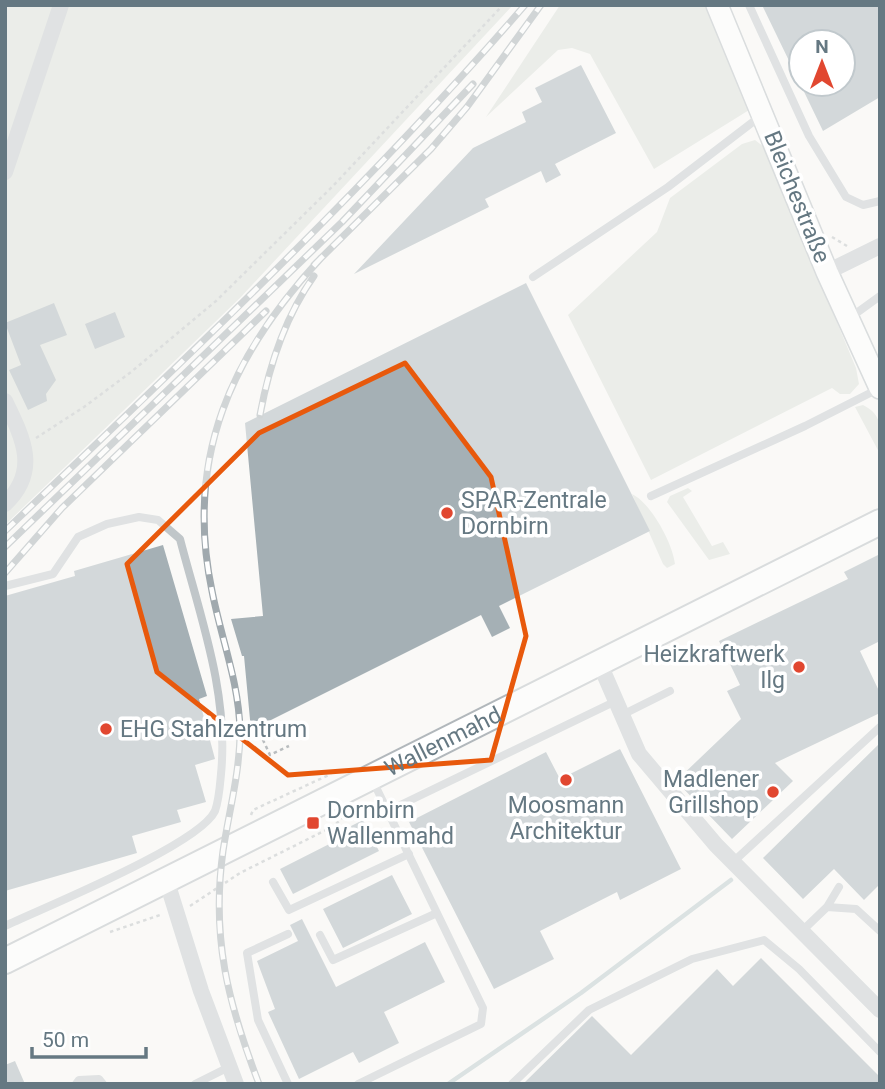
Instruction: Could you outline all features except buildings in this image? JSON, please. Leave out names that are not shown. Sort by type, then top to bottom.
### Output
[{"type":"main road","name":"Bleichestraße","points":[[716,5],[827,272],[880,388]]},
{"type":"main road","name":"Wallenmahd","points":[[5,961],[880,522]]},
{"type":"street","points":[[5,172],[61,5]]},
{"type":"street","points":[[827,272],[880,246]]},
{"type":"street","points":[[5,401],[26,457],[23,482],[5,504]]},
{"type":"street","points":[[599,662],[639,754],[733,862],[880,1010]]},
{"type":"street","points":[[166,880],[236,1084]]},
{"type":"lane","points":[[749,5],[809,135],[846,197],[863,205],[880,201]]},
{"type":"lane","points":[[533,277],[668,187],[763,114]]},
{"type":"lane","points":[[848,318],[880,296]]},
{"type":"lane","points":[[651,496],[805,426],[880,388]]},
{"type":"lane","points":[[5,586],[53,574],[78,537],[107,524],[139,517],[158,520],[180,539],[223,715],[219,791],[214,812],[201,827],[158,854],[5,926]]},
{"type":"lane","points":[[388,811],[619,708],[670,691]]},
{"type":"lane","points":[[733,862],[880,727]]},
{"type":"lane","points":[[358,1084],[481,1024],[483,1008],[372,777]]},
{"type":"lane","points":[[273,882],[289,910],[409,854]]},
{"type":"lane","points":[[802,931],[827,907],[839,887]]},
{"type":"lane","points":[[827,907],[856,909],[880,931]]},
{"type":"lane","points":[[320,935],[334,960],[437,913]]},
{"type":"lane","points":[[288,934],[247,953],[257,1020],[288,1084]]},
{"type":"lane","points":[[512,1084],[589,1010],[692,960],[764,940],[799,969],[880,1052]]},
{"type":"lane","points":[[195,1084],[229,1066]]},
{"type":"lane","points":[[76,1084],[79,1080],[99,1079],[103,1084]]},
{"type":"path","points":[[23,445],[84,407],[216,301],[334,186],[503,5]]},
{"type":"path","points":[[257,727],[270,755],[289,746]]},
{"type":"path","points":[[191,905],[240,873],[334,825],[351,810]]},
{"type":"highlighted area","points":[[405,363],[491,477],[526,636],[491,760],[288,775],[157,672],[127,564],[259,433]]},
{"type":"shaded area","points":[[5,5],[513,5],[240,298],[5,525]]},
{"type":"shaded area","points":[[560,5],[710,5],[754,107],[654,169],[590,54],[572,48],[558,50],[486,117]]},
{"type":"shaded area","points":[[755,140],[764,147],[856,368],[859,384],[850,394],[840,394],[832,388],[651,480],[568,315],[657,232],[670,198],[742,144]]},
{"type":"shaded area","points":[[863,405],[875,414],[880,425],[880,454],[855,407]]},
{"type":"shaded area","points":[[688,488],[692,491],[683,497],[712,546],[723,542],[730,554],[709,560],[667,502],[670,496]]},
{"type":"shaded area","points":[[632,494],[646,506],[660,525],[675,564],[667,568],[663,564]]},
{"type":"waterway","points":[[448,1084],[581,993],[731,880]]},
{"type":"railway","points":[[5,531],[336,209],[401,142],[525,5]]},
{"type":"railway","points":[[314,265],[431,149],[467,107],[541,5]]},
{"type":"railway","points":[[5,547],[342,222],[473,84]]},
{"type":"railway","points":[[259,1084],[231,998],[221,942],[220,883],[240,731],[233,678],[212,591],[205,542],[205,496],[211,452],[223,410],[240,370],[262,332],[321,258]]},
{"type":"railway","points":[[260,415],[279,342],[314,276]]},
{"type":"railway","points":[[5,573],[62,508],[266,311]]},
{"type":"place","name":"SPAR-Zentrale Dornbirn","points":[[447,513]]},
{"type":"place","name":"Heizkraftwerk Ilg","points":[[799,667]]},
{"type":"place","name":"EHG Stahlzentrum","points":[[106,729]]},
{"type":"place","name":"Moosmann Architektur","points":[[566,780]]},
{"type":"place","name":"Madlener Grillshop","points":[[773,792]]},
{"type":"place","name":"Dornbirn Wallenmahd","points":[[313,823]]}]
